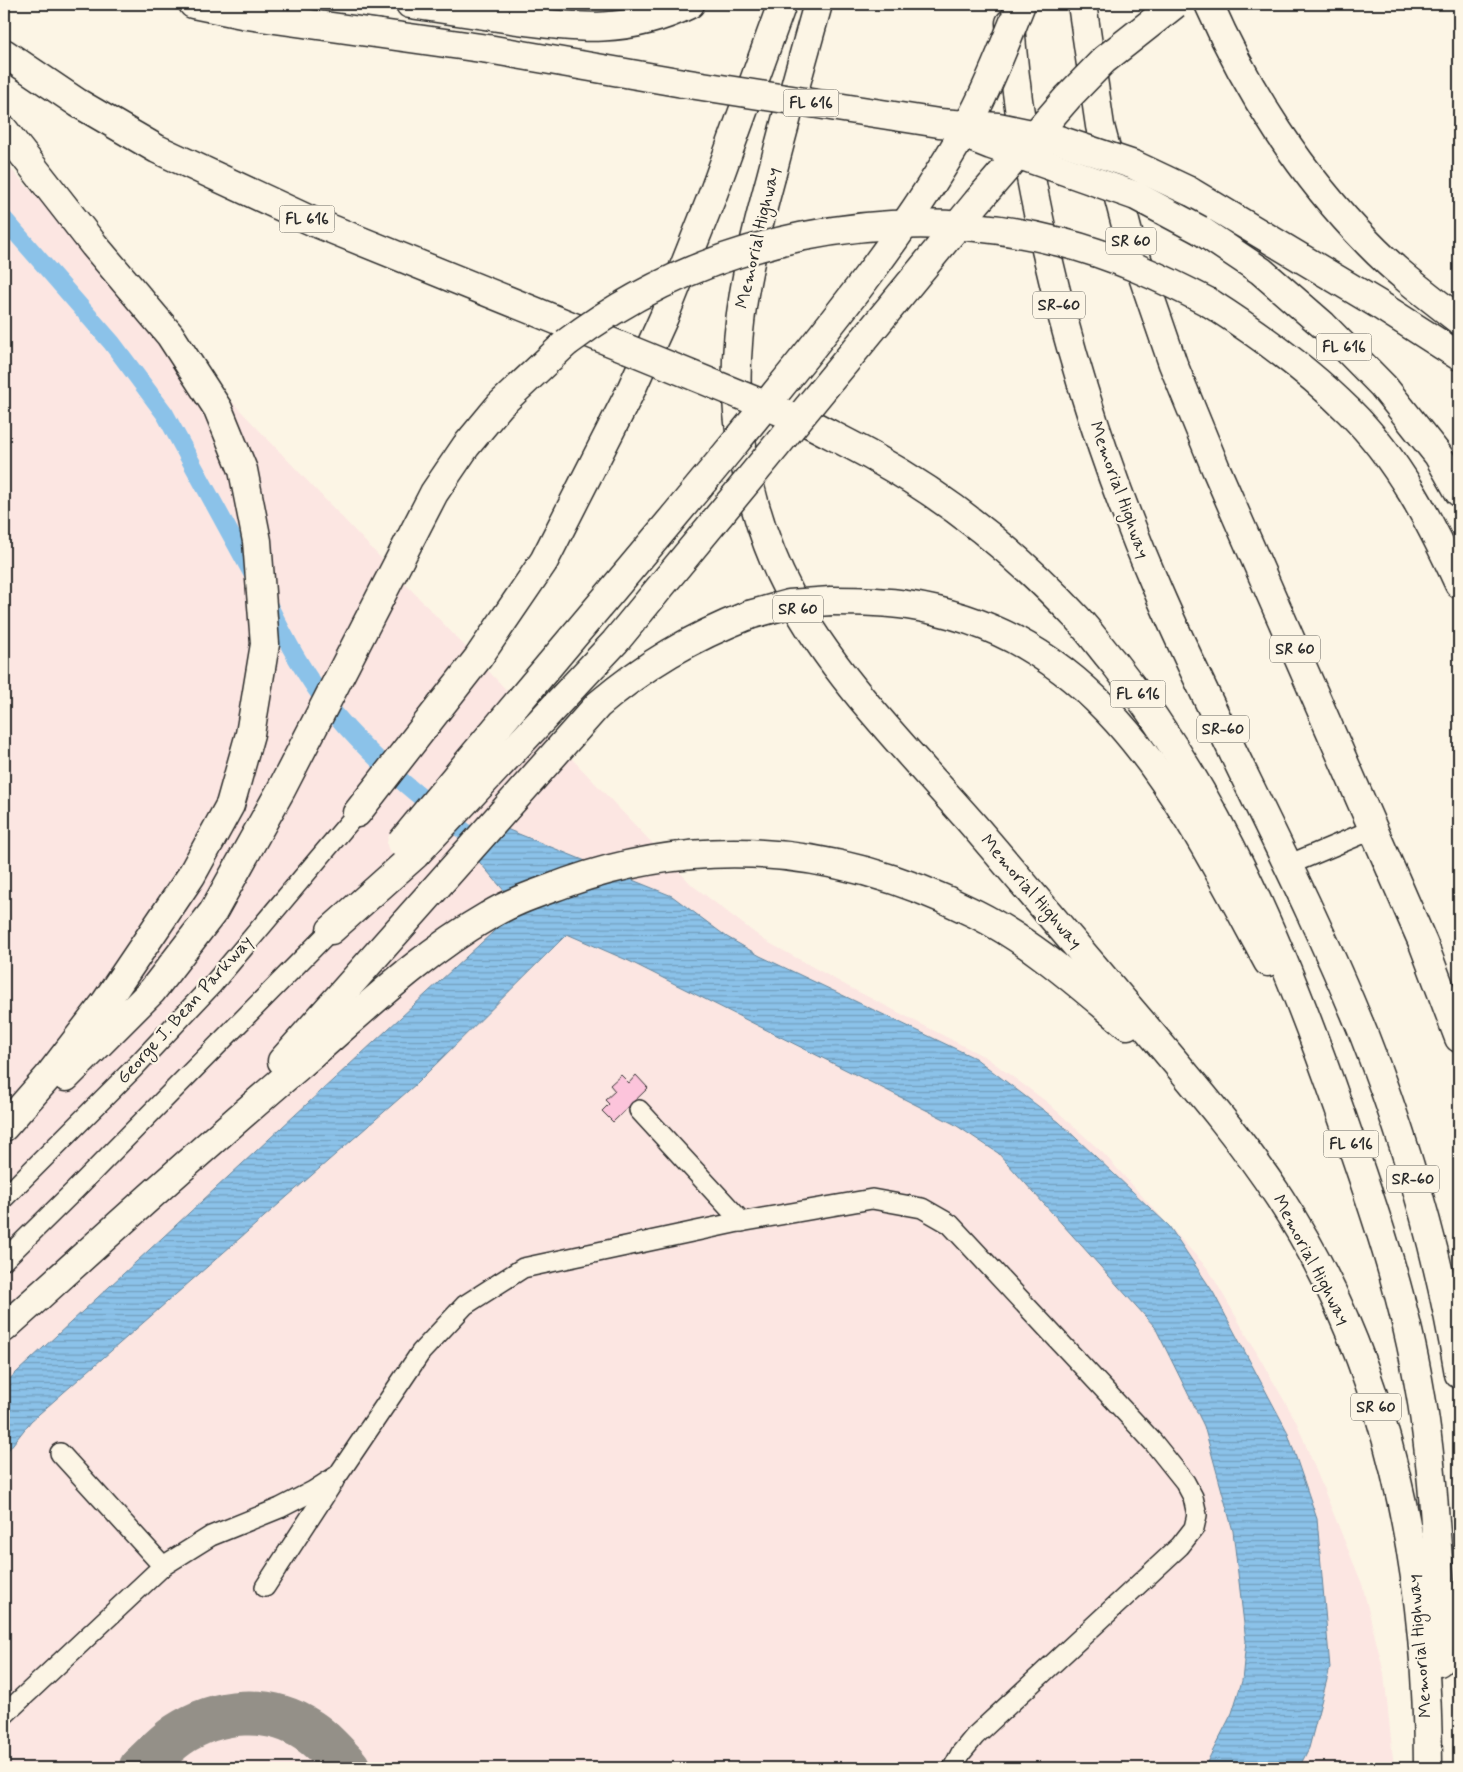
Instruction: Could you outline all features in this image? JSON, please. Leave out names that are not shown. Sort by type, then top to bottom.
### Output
[{"type":"highway","name":"FL 616","points":[[193,4],[247,15],[488,49],[684,83],[939,123],[990,146],[1136,196],[1200,230],[1261,271],[1323,325],[1383,386],[1438,455],[1459,492]]},
{"type":"highway","points":[[410,4],[574,28],[632,24],[655,18],[690,4]]},
{"type":"highway","points":[[357,813],[478,658],[544,561],[594,465],[664,317],[713,194],[782,4]]},
{"type":"highway","name":"Memorial Highway","points":[[818,4],[758,224],[741,299],[737,361],[738,414],[750,489],[769,547],[793,599],[814,635],[850,683],[1030,890],[1198,1089],[1254,1161],[1302,1235],[1346,1324],[1367,1378],[1396,1470],[1412,1557],[1422,1628],[1429,1768]]},
{"type":"highway","name":"Memorial Highway","points":[[1008,4],[1024,149],[1059,306],[1079,380],[1129,522],[1159,594],[1288,865],[1349,1000],[1395,1120],[1437,1265],[1459,1374]]},
{"type":"highway","points":[[408,849],[878,263],[944,166],[973,114],[995,69],[1021,4]]},
{"type":"highway","name":"SR 60","points":[[1082,4],[1100,126],[1128,233],[1172,364],[1374,829],[1422,943],[1459,1038]]},
{"type":"highway","points":[[331,930],[408,849],[615,642],[977,202],[1068,97],[1104,60],[1175,4]]},
{"type":"highway","points":[[1209,4],[1251,85],[1285,140],[1312,178],[1369,245],[1400,273],[1459,320]]},
{"type":"highway","name":"FL 616","points":[[4,53],[78,103],[158,150],[314,222],[804,420],[878,459],[948,505],[1005,549],[1078,618],[1133,687],[1192,773],[1238,859],[1289,972],[1372,1204],[1397,1291],[1420,1391],[1432,1476],[1441,1592],[1440,1649],[1429,1768]]},
{"type":"highway","points":[[939,123],[998,127],[1056,139],[1134,165],[1189,191],[1378,304],[1459,356]]},
{"type":"highway","points":[[4,130],[94,245],[170,335],[218,409],[243,470],[257,541],[265,644],[250,734],[230,805],[191,876],[105,1003],[48,1077],[4,1127]]},
{"type":"highway","points":[[4,1136],[152,991],[213,912],[281,790],[434,493],[466,446],[500,405],[532,373],[594,322],[659,284],[769,242],[868,226],[936,224],[1009,232],[1060,242],[1112,258],[1161,278],[1210,303],[1252,330],[1293,360],[1350,412],[1404,481],[1426,517],[1459,584]]},
{"type":"highway","points":[[195,1156],[434,893],[598,705],[626,681],[680,646],[707,632],[749,615],[789,604],[831,600],[906,605],[964,619],[1000,633],[1040,654],[1082,685],[1103,704],[1150,760],[1204,848],[1309,1038],[1330,1084]]},
{"type":"highway","points":[[4,1328],[195,1156],[422,961],[489,915],[550,888],[612,868],[652,859],[695,854],[755,853],[846,865],[914,886],[978,915],[1025,943],[1069,976],[1156,1050],[1198,1089]]},
{"type":"street","name":"George J. Bean Parkway","points":[[4,1198],[133,1069],[213,984],[357,813]]},
{"type":"street","points":[[1288,865],[1374,829]]},
{"type":"street","points":[[4,1260],[82,1184],[331,930]]},
{"type":"street","points":[[639,1110],[742,1222]]},
{"type":"street","points":[[265,1587],[421,1352],[465,1305],[523,1268],[742,1222],[872,1199],[898,1202],[922,1208],[950,1224],[1153,1442],[1185,1482],[1196,1506],[1196,1524],[1191,1534],[1180,1546],[974,1736],[961,1753],[953,1768]]},
{"type":"street","points":[[60,1453],[163,1566]]},
{"type":"street","points":[[4,1715],[163,1566],[211,1536],[280,1508],[313,1491],[338,1475]]},
{"type":"shaded area","points":[[4,162],[692,885],[764,940],[849,987],[987,1058],[1047,1102],[1104,1154],[1209,1270],[1296,1421],[1362,1584],[1384,1673],[1394,1768],[4,1768]]},
{"type":"water","points":[[504,828],[672,896],[727,937],[760,956],[975,1058],[1059,1122],[1169,1226],[1213,1292],[1287,1431],[1317,1519],[1330,1668],[1309,1748],[1299,1768],[1204,1768],[1232,1713],[1242,1681],[1246,1641],[1233,1531],[1204,1426],[1155,1327],[998,1153],[954,1124],[629,961],[567,934],[416,1084],[31,1421],[6,1453],[4,1460],[4,1384],[519,908],[468,849]]},
{"type":"building","points":[[621,1075],[629,1083],[636,1075],[648,1088],[613,1122],[602,1111],[609,1104],[605,1100],[615,1091],[610,1085]]},
{"type":"waterway","points":[[4,219],[112,343],[165,414],[254,577]]},
{"type":"waterway","points":[[266,600],[306,673],[325,701],[351,733],[406,785],[485,847]]},
{"type":"taxiway","points":[[141,1768],[164,1746],[193,1726],[226,1715],[243,1713],[277,1717],[293,1722],[320,1739],[348,1768]]}]
